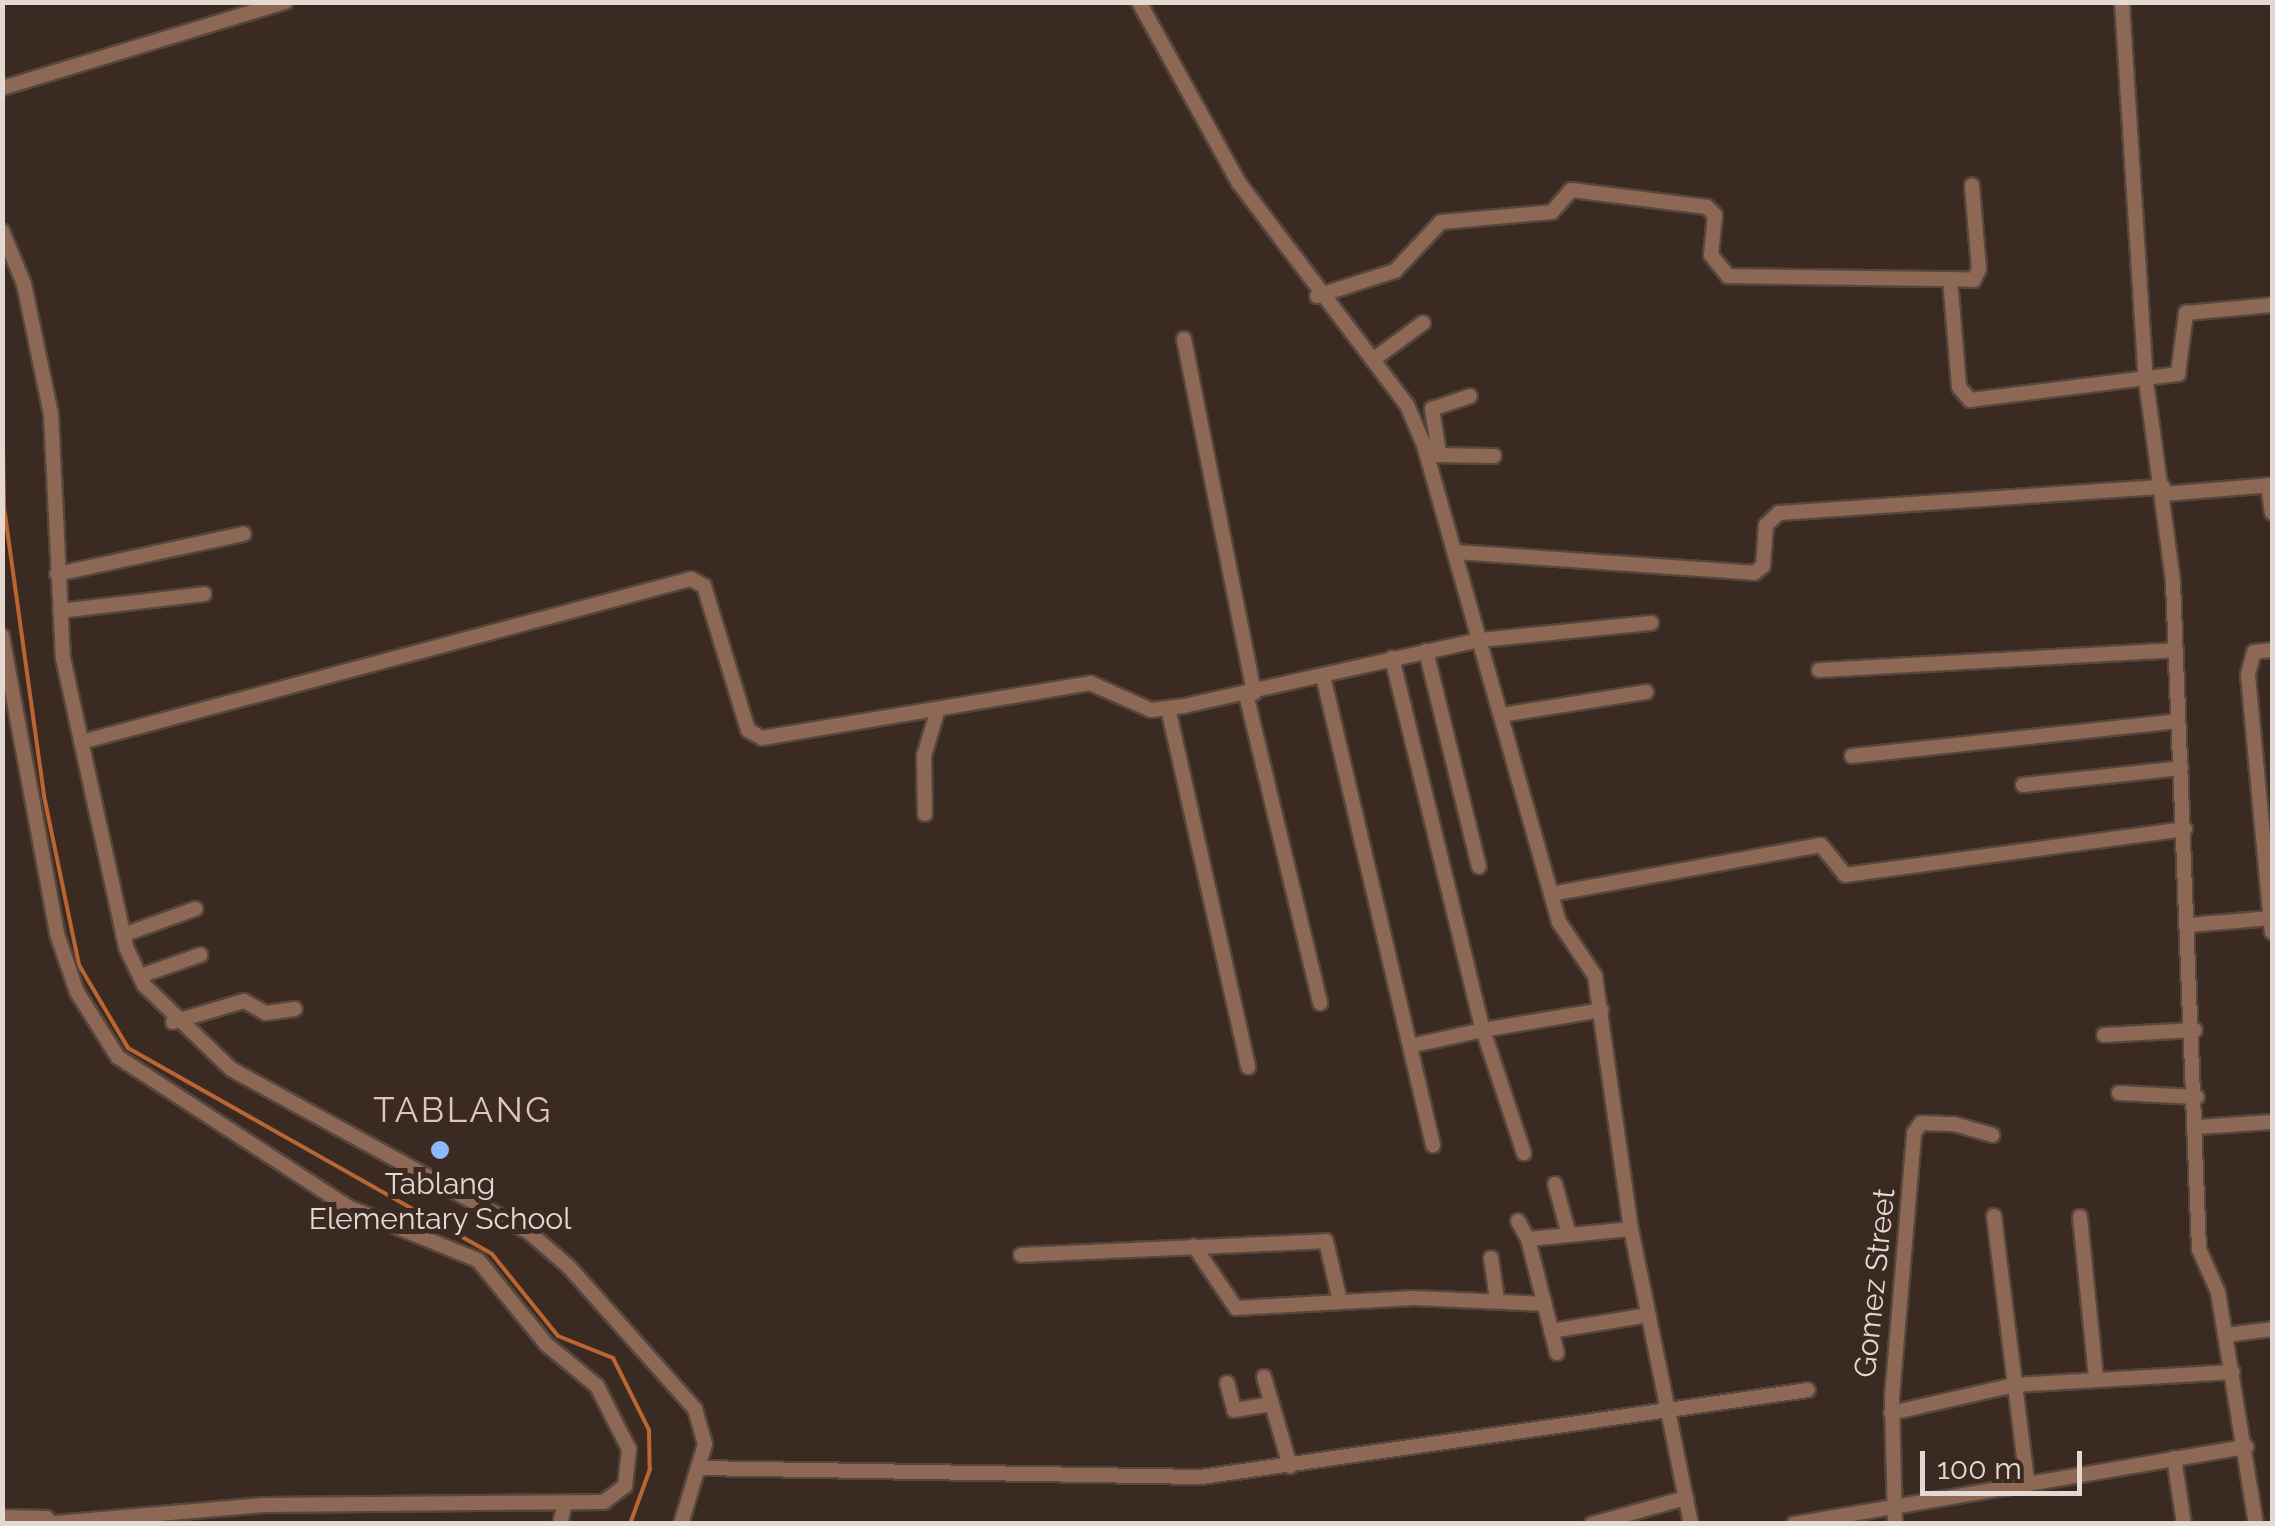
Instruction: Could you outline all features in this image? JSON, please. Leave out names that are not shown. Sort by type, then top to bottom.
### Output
[{"type":"street","points":[[2,88],[285,2]]},
{"type":"street","points":[[1139,2],[1239,183],[1317,296],[1374,359],[1433,455]]},
{"type":"street","points":[[2122,2],[2146,382],[2163,491],[2175,650],[2195,1030],[2199,1249],[2226,1334],[2256,1524]]},
{"type":"street","points":[[1317,296],[1394,271],[1441,222],[1552,212],[1571,190],[1707,207],[1715,215],[1711,256],[1728,276],[1974,280],[1979,270],[1972,185]]},
{"type":"street","points":[[2,231],[24,284],[51,414],[60,611],[124,935],[140,976],[173,1022],[231,1069],[530,1234],[695,1409],[705,1433],[699,1468],[680,1524]]},
{"type":"street","points":[[1950,279],[1963,397],[2146,382],[2181,370],[2186,313],[2272,305]]},
{"type":"street","points":[[1374,359],[1423,323]]},
{"type":"street","points":[[1184,340],[1250,694],[1320,1003]]},
{"type":"street","points":[[1470,396],[1432,408],[1433,455],[1551,894],[1595,976],[1631,1228],[1691,1524]]},
{"type":"street","points":[[1433,455],[1494,456]]},
{"type":"street","points":[[1456,552],[1754,572],[1764,566],[1766,525],[1780,513],[2270,485],[2272,513]]},
{"type":"street","points":[[58,574],[244,534]]},
{"type":"street","points":[[85,741],[692,578],[704,586],[754,736],[1099,682],[1138,706],[1168,708],[1250,694],[1480,640],[1651,622]]},
{"type":"street","points":[[60,611],[204,594]]},
{"type":"street","points":[[2,636],[57,934],[107,1042],[126,1064],[348,1206],[489,1270],[546,1344],[598,1386],[629,1449],[617,1496],[564,1506],[264,1505],[39,1521],[2,1517]]},
{"type":"street","points":[[1426,650],[1479,867]]},
{"type":"street","points":[[1820,670],[2175,650]]},
{"type":"street","points":[[2190,925],[2272,925],[2248,675],[2254,652],[2272,650]]},
{"type":"street","points":[[1392,658],[1483,1030],[1524,1153]]},
{"type":"street","points":[[1323,676],[1433,1145]]},
{"type":"street","points":[[1501,715],[1646,692]]},
{"type":"street","points":[[1168,708],[1248,1066]]},
{"type":"street","points":[[925,814],[924,756],[938,709]]},
{"type":"street","points":[[1852,756],[2178,720]]},
{"type":"street","points":[[2023,785],[2181,768]]},
{"type":"street","points":[[1551,894],[1821,845],[1845,875],[2185,829]]},
{"type":"street","points":[[124,935],[195,908]]},
{"type":"street","points":[[140,976],[200,955]]},
{"type":"street","points":[[173,1022],[244,1000],[266,1014],[295,1009]]},
{"type":"street","points":[[1410,1046],[1602,1010]]},
{"type":"street","points":[[2104,1035],[2195,1030]]},
{"type":"street","points":[[2118,1093],[2197,1097]]},
{"type":"street","points":[[2198,1127],[2272,1122]]},
{"type":"street","name":"Gomez Street","points":[[1895,1516],[1891,1413],[1916,1126],[1992,1135]]},
{"type":"street","points":[[1555,1184],[1569,1235]]},
{"type":"street","points":[[1994,1216],[2027,1482]]},
{"type":"street","points":[[2080,1217],[2096,1376]]},
{"type":"street","points":[[1518,1221],[1528,1240],[1556,1353]]},
{"type":"street","points":[[1528,1240],[1631,1228]]},
{"type":"street","points":[[1021,1255],[1326,1242],[1340,1301]]},
{"type":"street","points":[[1194,1246],[1236,1308],[1340,1301],[1497,1298],[1545,1304]]},
{"type":"street","points":[[1491,1258],[1497,1298]]},
{"type":"street","points":[[1551,1331],[1649,1315]]},
{"type":"street","points":[[2226,1334],[2272,1329]]},
{"type":"street","points":[[1891,1413],[2014,1385],[2096,1376],[2233,1372]]},
{"type":"street","points":[[1264,1377],[1290,1466]]},
{"type":"street","points":[[1227,1384],[1234,1410],[1272,1404]]},
{"type":"street","points":[[699,1468],[1201,1477],[1669,1414],[1808,1390]]},
{"type":"street","points":[[1794,1524],[1895,1516],[2027,1482],[2246,1447]]},
{"type":"street","points":[[2174,1458],[2184,1524]]},
{"type":"street","points":[[1592,1524],[1686,1498]]},
{"type":"street","points":[[560,1524],[564,1506]]},
{"type":"waterway","points":[[2,399],[4,507],[44,796],[79,965],[128,1048],[492,1254],[558,1336],[613,1358],[649,1430],[650,1469],[630,1524]]},
{"type":"place","name":"Tablang Elementary School","points":[[440,1150]]},
{"type":"district","name":"TABLANG","points":[[463,1110]]}]
